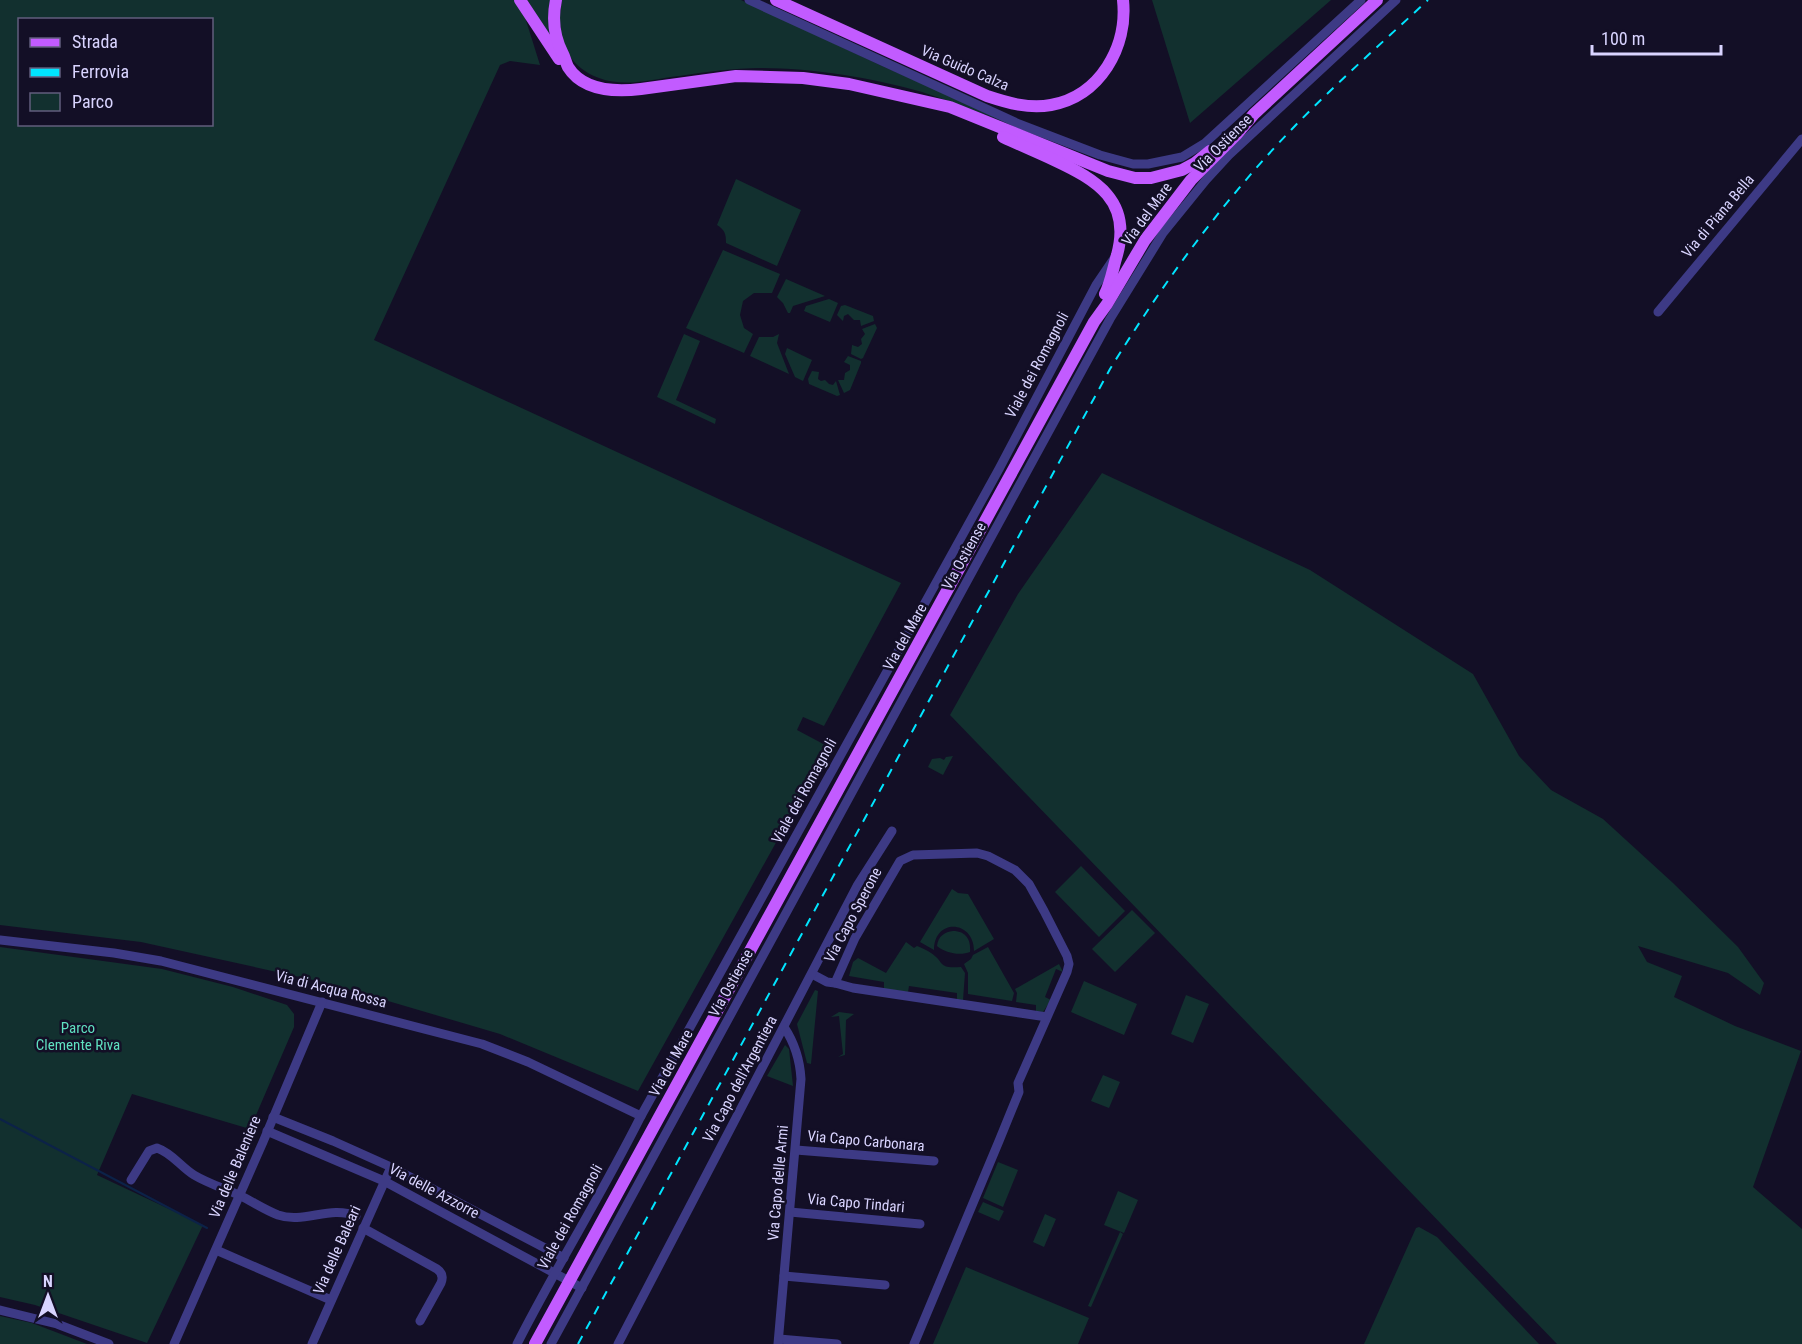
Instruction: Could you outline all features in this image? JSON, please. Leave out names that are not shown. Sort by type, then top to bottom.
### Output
[{"type":"main road","name":"Viale dei Romagnoli","points":[[520,0],[555,55],[587,83],[606,89],[640,90],[688,81],[736,76],[780,76],[849,84],[950,107],[1125,176],[1151,178],[1174,173],[1195,163],[1254,114]]},
{"type":"main road","points":[[556,0],[555,33],[569,68]]},
{"type":"main road","name":"Via Guido Calza","points":[[776,0],[987,96],[1020,105],[1035,106],[1052,105],[1069,99],[1102,74],[1114,57],[1119,44],[1124,21],[1123,0]]},
{"type":"main road","name":"Via del Mare","points":[[535,1344],[1094,322],[1139,249],[1191,180],[1254,114],[1377,0]]},
{"type":"main road","name":"Viale dei Romagnoli","points":[[926,102],[1075,170],[1095,182],[1107,193],[1118,213],[1121,237],[1110,282],[1094,322]]},
{"type":"street","points":[[749,0],[1019,124],[1100,155],[1126,163],[1148,164],[1182,157],[1205,143],[1361,0]]},
{"type":"street","name":"Via Ostiense","points":[[551,1344],[1110,319],[1162,233],[1228,155],[1396,0]]},
{"type":"street","name":"Via di Piana Bella","points":[[1658,312],[1802,139]]},
{"type":"street","name":"Viale dei Romagnoli","points":[[517,1344],[999,469],[1096,285],[1118,253]]},
{"type":"street","name":"Via Capo dell'Argentiera","points":[[618,1344],[868,867],[892,831]]},
{"type":"street","name":"Via Capo Sperone","points":[[835,984],[855,938],[900,861],[912,855],[981,854],[1008,865],[1024,878],[1040,902],[1066,953],[1068,962],[1068,969],[1018,1083],[1019,1092],[999,1142],[914,1344]]},
{"type":"street","name":"Via di Acqua Rossa","points":[[0,940],[149,958],[466,1039],[528,1062],[641,1116]]},
{"type":"street","name":"Via Capo Sperone","points":[[812,974],[835,984],[853,988],[1047,1017]]},
{"type":"street","name":"Via delle Baleniere","points":[[174,1344],[322,1002]]},
{"type":"street","name":"Via Capo delle Armi","points":[[778,1341],[801,1073],[791,1039],[784,1027]]},
{"type":"street","name":"Via delle Azzorre","points":[[273,1117],[391,1167],[564,1258]]},
{"type":"street","name":"Via delle Azzorre","points":[[267,1131],[384,1181],[582,1288]]},
{"type":"street","points":[[131,1180],[149,1151],[157,1148],[165,1151],[198,1178],[283,1216],[299,1217],[338,1212],[356,1216]]},
{"type":"street","name":"Via Capo Carbonara","points":[[796,1150],[934,1161]]},
{"type":"street","name":"Via delle Baleari","points":[[312,1344],[391,1167]]},
{"type":"street","name":"Via Capo Tindari","points":[[790,1212],[920,1224]]},
{"type":"street","points":[[363,1228],[441,1273],[441,1283],[420,1321]]},
{"type":"street","points":[[518,1253],[526,1238]]},
{"type":"street","points":[[216,1250],[332,1300]]},
{"type":"street","points":[[784,1276],[885,1285]]},
{"type":"street","points":[[0,1310],[57,1324],[109,1344]]},
{"type":"street","points":[[778,1341],[837,1344]]},
{"type":"green space","points":[[0,0],[515,0],[524,14],[540,65],[510,61],[500,65],[374,340],[901,583],[824,726],[803,717],[797,730],[829,747],[638,1091],[500,1034],[327,983],[141,942],[0,925]]},
{"type":"green space","points":[[527,0],[553,0],[555,44]]},
{"type":"green space","points":[[562,0],[741,0],[1033,133],[922,92],[863,78],[821,72],[751,68],[629,83],[609,81],[587,72],[570,57],[561,36]]},
{"type":"green space","points":[[1152,0],[1331,0],[1190,123]]},
{"type":"green space","points":[[736,179],[801,210],[777,266],[726,243],[724,232],[717,225]]},
{"type":"green space","points":[[723,250],[780,274],[772,293],[754,293],[743,301],[740,315],[744,328],[753,334],[744,353],[686,328]]},
{"type":"green space","points":[[786,279],[825,296],[793,306],[788,313],[777,297]]},
{"type":"green space","points":[[829,299],[838,303],[830,322],[804,311],[806,306]]},
{"type":"green space","points":[[845,305],[873,316],[874,321],[861,326],[860,320],[854,320],[848,314],[844,316],[843,321],[837,315],[841,306]]},
{"type":"green space","points":[[875,324],[877,328],[863,358],[851,354],[852,345],[858,347],[862,344],[861,339],[865,334],[862,329]]},
{"type":"green space","points":[[684,334],[700,341],[676,400],[716,419],[715,424],[657,397]]},
{"type":"green space","points":[[779,334],[777,343],[789,374],[750,356],[759,337],[773,337]]},
{"type":"green space","points":[[787,348],[812,360],[803,381],[795,377],[785,354]]},
{"type":"green space","points":[[848,356],[861,363],[850,390],[844,393],[838,380],[844,380],[845,373],[850,370],[850,365],[844,362]]},
{"type":"green space","points":[[812,371],[819,372],[818,379],[821,381],[825,380],[833,385],[836,381],[840,395],[837,396],[809,384],[808,379]]},
{"type":"green space","points":[[1102,473],[1310,570],[1473,674],[1519,756],[1551,790],[1603,819],[1738,947],[1764,983],[1760,995],[1728,973],[1638,946],[1647,962],[1682,976],[1674,997],[1735,1026],[1801,1051],[1753,1187],[1802,1229],[1802,1344],[1557,1344],[950,715],[1018,594]]},
{"type":"green space","points":[[953,756],[943,775],[928,767],[932,759],[944,760],[946,757]]},
{"type":"green space","points":[[1081,866],[1125,911],[1099,937],[1055,892]]},
{"type":"green space","points":[[952,889],[958,893],[968,894],[994,939],[974,951],[968,933],[954,927],[940,932],[934,950],[920,942]]},
{"type":"green space","points":[[1132,910],[1155,933],[1115,972],[1092,949]]},
{"type":"green space","points":[[953,931],[967,937],[970,952],[953,953],[937,946],[942,935]]},
{"type":"green space","points":[[906,942],[914,948],[917,946],[929,952],[945,966],[961,967],[965,973],[963,1000],[957,999],[957,993],[909,986],[908,992],[884,989],[884,982],[849,976],[853,962],[858,958],[886,973]]},
{"type":"green space","name":"Parco Clemente Riva","points":[[0,947],[162,969],[233,987],[287,1005],[294,1014],[294,1027],[250,1129],[132,1094],[97,1175],[203,1225],[147,1343],[35,1305],[0,1297]]},
{"type":"green space","points":[[988,947],[1014,993],[1012,1001],[968,994],[968,973],[964,964],[973,955]]},
{"type":"green space","points":[[1059,964],[1063,972],[1056,969],[1045,997],[1051,1000],[1043,1012],[1036,1011],[1036,1005],[1016,1002],[1015,989]]},
{"type":"green space","points":[[1084,981],[1137,1004],[1124,1035],[1071,1012]]},
{"type":"green space","points":[[815,990],[818,991],[811,1064],[807,1063],[797,1024]]},
{"type":"green space","points":[[1186,995],[1209,1004],[1193,1043],[1171,1034]]},
{"type":"green space","points":[[839,1012],[854,1014],[846,1020],[845,1055],[838,1057],[843,1054],[839,1016],[831,1017]]},
{"type":"green space","points":[[785,1045],[789,1049],[793,1086],[767,1076]]},
{"type":"green space","points":[[1103,1075],[1120,1082],[1109,1108],[1091,1101]]},
{"type":"green space","points":[[998,1162],[1018,1170],[1003,1207],[983,1198]]},
{"type":"green space","points":[[1118,1191],[1138,1200],[1124,1233],[1104,1225]]},
{"type":"green space","points":[[983,1202],[1004,1211],[999,1221],[978,1212]]},
{"type":"green space","points":[[1045,1214],[1056,1219],[1044,1247],[1033,1242]]},
{"type":"green space","points":[[1419,1227],[1437,1237],[1539,1344],[1364,1344],[1416,1228]]},
{"type":"green space","points":[[1120,1232],[1123,1234],[1091,1307],[1088,1306]]},
{"type":"green space","points":[[966,1267],[1089,1318],[1078,1344],[933,1344]]},
{"type":"green space","points":[[0,1316],[32,1323],[87,1344],[0,1344]]},
{"type":"waterway","points":[[0,1119],[207,1228]]},
{"type":"railway","points":[[578,1344],[1110,369],[1130,337],[1172,275],[1241,185],[1325,96],[1428,0]]}]
